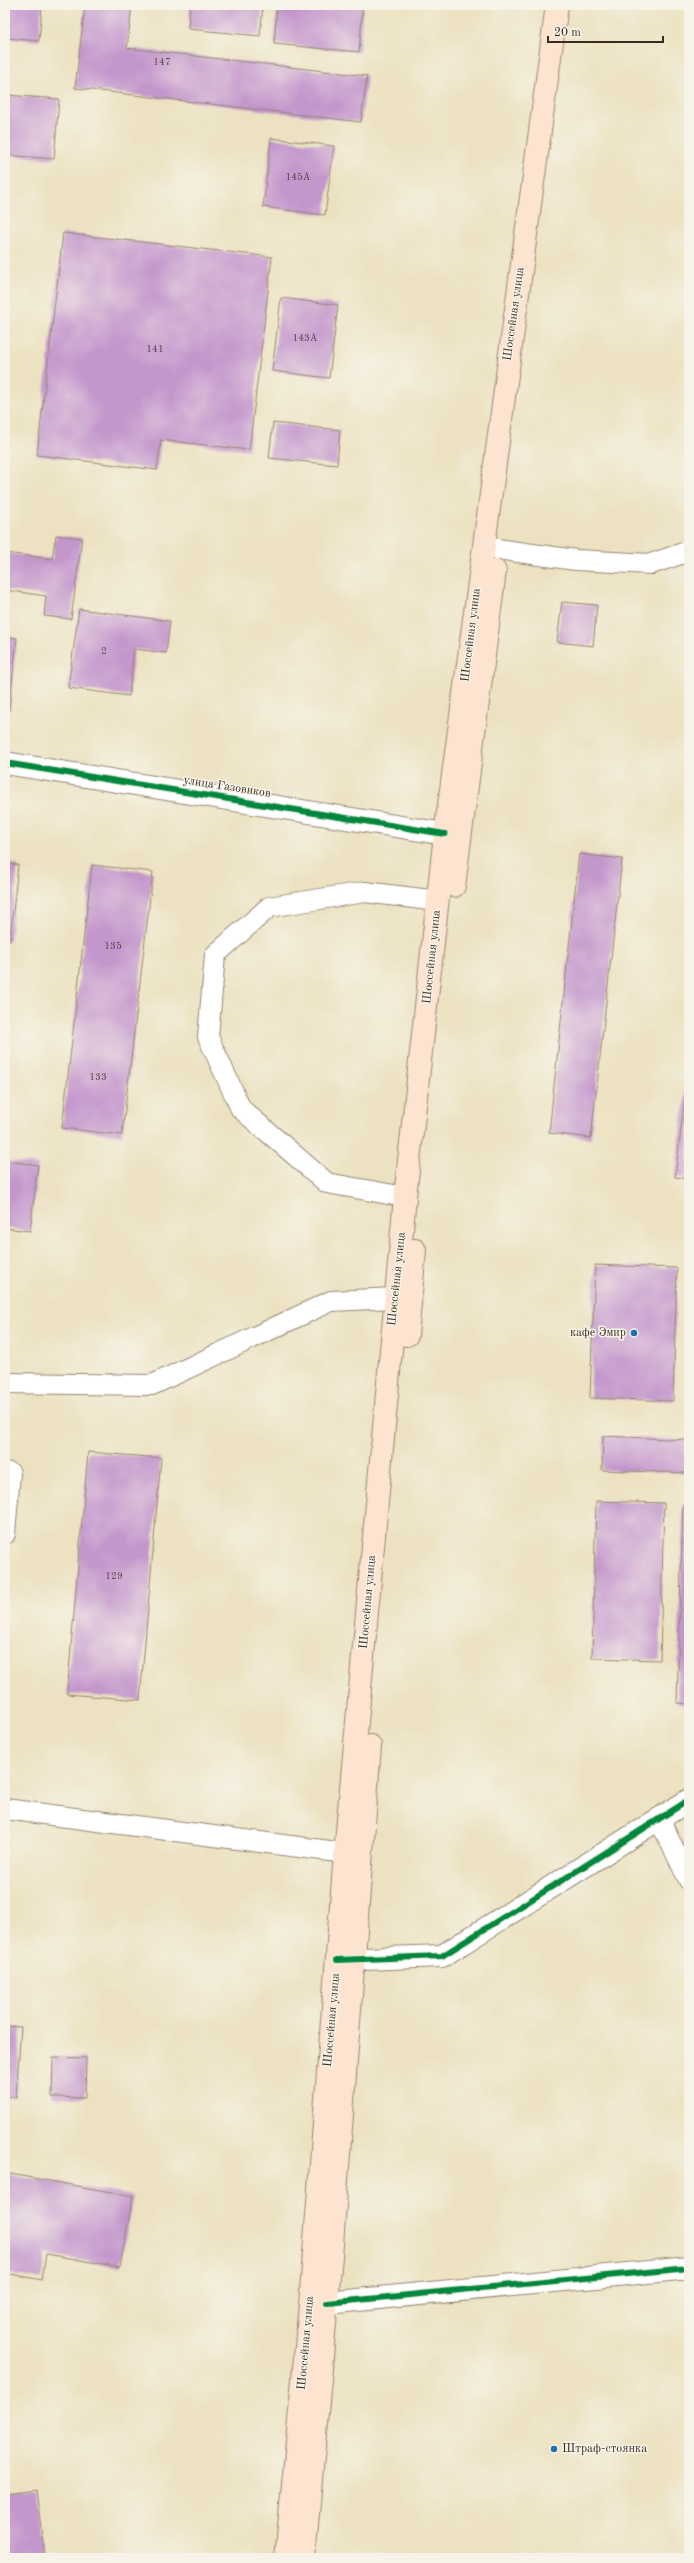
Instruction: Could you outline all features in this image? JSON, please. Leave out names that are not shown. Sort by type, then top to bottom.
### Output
[{"type":"main road","name":"Шоссейная улица","points":[[286,2558],[433,1067],[453,835],[557,5]]},
{"type":"main road","name":"Шоссейная улица","points":[[304,2558],[327,2303],[345,1960],[345,1853],[405,1198],[438,901],[453,835],[497,549],[571,5]]},
{"type":"street","name":"улица Газовиков","points":[[5,762],[453,835]]},
{"type":"street","points":[[345,1960],[442,1956],[689,1800]]},
{"type":"street","points":[[327,2303],[689,2268]]},
{"type":"lane","points":[[497,549],[576,560],[651,564],[689,552]]},
{"type":"lane","points":[[405,1198],[327,1183],[241,1110],[208,1037],[215,955],[269,907],[365,892],[438,901]]},
{"type":"lane","points":[[5,1383],[152,1386],[331,1301],[395,1298]]},
{"type":"lane","points":[[5,1472],[10,1473],[5,1534]]},
{"type":"lane","points":[[5,1809],[345,1853]]},
{"type":"lane","points":[[659,1819],[689,1880]]},
{"type":"building","points":[[5,5],[42,5],[39,41],[5,38]]},
{"type":"building","points":[[85,5],[132,5],[127,48],[367,76],[361,122],[75,88]]},
{"type":"building","points":[[190,5],[263,5],[260,36],[188,29]]},
{"type":"building","points":[[277,5],[363,5],[359,52],[274,44]]},
{"type":"building","points":[[5,95],[59,99],[54,159],[5,155]]},
{"type":"building","points":[[271,138],[334,146],[325,215],[263,207]]},
{"type":"building","points":[[63,233],[272,257],[249,450],[161,440],[157,470],[37,455]]},
{"type":"building","points":[[281,298],[338,305],[329,378],[272,371]]},
{"type":"building","points":[[273,423],[340,430],[337,465],[269,458]]},
{"type":"building","points":[[56,535],[82,538],[71,619],[44,616],[46,596],[5,590],[5,553],[52,559]]},
{"type":"building","points":[[562,602],[597,605],[593,646],[557,642]]},
{"type":"building","points":[[79,609],[170,621],[166,653],[134,649],[129,696],[68,688]]},
{"type":"building","points":[[5,637],[17,638],[9,711],[5,711]]},
{"type":"building","points":[[579,854],[622,859],[591,1138],[549,1133]]},
{"type":"building","points":[[5,863],[18,865],[10,941],[5,940]]},
{"type":"building","points":[[92,865],[153,872],[122,1135],[62,1128]]},
{"type":"building","points":[[689,1074],[689,1179],[675,1177]]},
{"type":"building","points":[[5,1161],[38,1165],[30,1231],[5,1228]]},
{"type":"building","name":"кафе Эмир","points":[[595,1265],[677,1268],[673,1401],[590,1398]]},
{"type":"building","points":[[603,1436],[689,1440],[689,1473],[602,1470]]},
{"type":"building","points":[[88,1452],[161,1458],[140,1700],[67,1694]]},
{"type":"building","points":[[596,1501],[664,1503],[660,1660],[592,1658]]},
{"type":"building","points":[[683,1505],[689,1505],[689,1704],[677,1703]]},
{"type":"building","points":[[5,2026],[21,2027],[16,2097],[5,2097]]},
{"type":"building","points":[[53,2057],[86,2058],[85,2098],[52,2097]]},
{"type":"building","points":[[5,2173],[133,2196],[120,2267],[46,2254],[42,2280],[5,2273]]},
{"type":"building","points":[[36,2490],[45,2558],[5,2558],[5,2494]]},
{"type":"cycle path","points":[[5,763],[445,834]]},
{"type":"cycle path","points":[[337,1960],[442,1956],[689,1800]]},
{"type":"cycle path","points":[[327,2303],[689,2268]]},
{"type":"place","name":"кафе Эмир","points":[[634,1333]]},
{"type":"place","name":"Штраф-стоянка","points":[[554,2449]]}]
